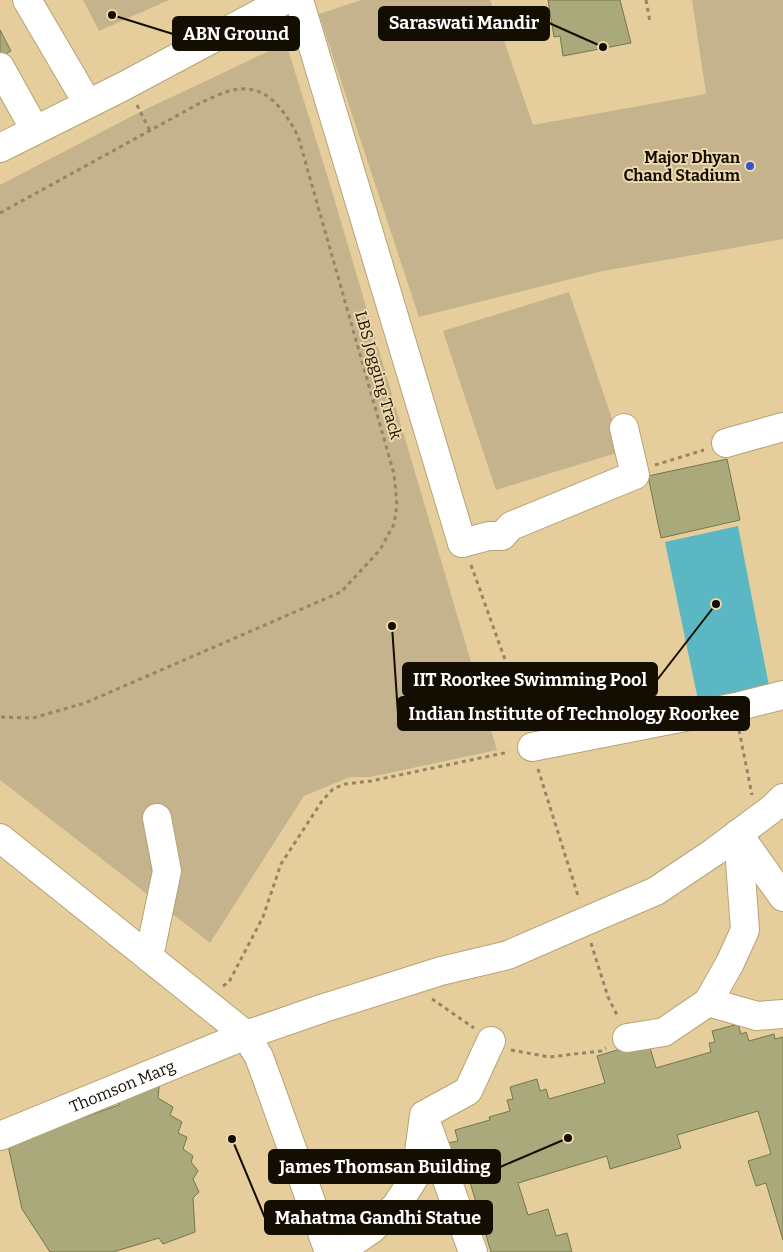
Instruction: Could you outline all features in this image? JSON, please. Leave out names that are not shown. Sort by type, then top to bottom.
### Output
[{"type":"street","points":[[27,0],[88,104]]},
{"type":"street","points":[[0,148],[88,104],[285,0]]},
{"type":"street","points":[[300,0],[465,551],[489,536],[502,536],[511,526],[635,475],[624,428]]},
{"type":"street","points":[[0,67],[35,130]]},
{"type":"street","points":[[726,444],[783,427]]},
{"type":"street","points":[[532,747],[783,696]]},
{"type":"street","name":"Thomson Marg","points":[[0,1136],[246,1035],[441,971],[508,955],[656,890],[714,852],[783,798]]},
{"type":"street","points":[[149,957],[167,871],[157,818]]},
{"type":"street","points":[[747,827],[783,898]]},
{"type":"street","points":[[627,1038],[664,1032],[708,1002],[730,963],[745,930],[747,827]]},
{"type":"street","points":[[0,838],[246,1035],[259,1057],[330,1252]]},
{"type":"street","points":[[708,1002],[757,1016],[783,1014]]},
{"type":"street","points":[[424,1115],[468,1091],[491,1041]]},
{"type":"street","points":[[338,1252],[372,1229],[396,1206],[416,1175],[424,1115]]},
{"type":"street","points":[[424,1115],[446,1172],[473,1252]]},
{"type":"path","points":[[646,0],[650,22]]},
{"type":"path","name":"LBS Jogging Track","points":[[0,213],[200,103],[228,91],[244,88],[269,96],[290,121],[298,136],[394,474],[398,505],[394,524],[380,550],[341,592],[85,703],[32,718],[0,717]]},
{"type":"path","points":[[140,112],[150,131]]},
{"type":"path","points":[[635,475],[646,467],[726,444]]},
{"type":"path","points":[[465,551],[522,707]]},
{"type":"path","points":[[736,707],[738,728],[746,760],[747,827]]},
{"type":"path","points":[[202,999],[229,982],[263,917],[281,864],[322,802],[333,789],[345,784],[379,780],[532,747]]},
{"type":"shaded area","points":[[0,0],[783,0],[783,1252],[0,1252]]},
{"type":"shaded area","points":[[83,0],[169,0],[99,31]]},
{"type":"shaded area","points":[[361,0],[490,0],[533,125],[706,94],[692,0],[783,0],[783,239],[603,271],[419,317],[319,14]]},
{"type":"shaded area","points":[[286,43],[331,188],[497,750],[370,777],[350,777],[304,796],[210,943],[0,780],[0,185],[140,112]]},
{"type":"shaded area","points":[[569,292],[623,451],[496,490],[443,331]]},
{"type":"water","points":[[738,526],[769,686],[698,700],[665,542]]},
{"type":"building","points":[[548,0],[620,0],[631,43],[563,56],[560,36],[554,37]]},
{"type":"building","points":[[0,30],[11,51],[0,57]]},
{"type":"building","points":[[727,459],[740,520],[661,538],[648,476]]},
{"type":"building","points":[[738,1024],[741,1034],[746,1032],[749,1041],[774,1034],[775,1039],[783,1037],[783,1240],[766,1183],[756,1186],[748,1161],[771,1154],[758,1111],[677,1135],[681,1148],[610,1169],[607,1156],[518,1183],[528,1215],[548,1209],[556,1236],[567,1233],[572,1252],[491,1252],[466,1169],[457,1172],[448,1143],[458,1141],[455,1130],[490,1120],[489,1117],[510,1111],[507,1100],[513,1099],[510,1087],[537,1079],[540,1091],[546,1089],[549,1099],[605,1083],[597,1056],[648,1041],[656,1068],[711,1052],[709,1043],[715,1042],[712,1031]]},
{"type":"building","points":[[160,1078],[158,1098],[173,1107],[170,1115],[182,1122],[178,1133],[187,1137],[183,1149],[193,1156],[191,1162],[198,1171],[193,1179],[199,1192],[193,1198],[195,1232],[163,1244],[159,1238],[113,1252],[50,1252],[22,1209],[6,1136],[48,1130],[119,1105],[118,1100]]},
{"type":"place","name":"ABN Ground","points":[[112,15]]},
{"type":"place","name":"Saraswati Mandir","points":[[603,47]]},
{"type":"place","name":"Major Dhyan Chand Stadium","points":[[750,166]]},
{"type":"place","name":"IIT Roorkee Swimming Pool","points":[[716,604]]},
{"type":"place","name":"Indian Institute of Technology Roorkee","points":[[392,626]]},
{"type":"place","name":"James Thomsan Building","points":[[568,1138]]},
{"type":"place","name":"Mahatma Gandhi Statue","points":[[232,1139]]}]
